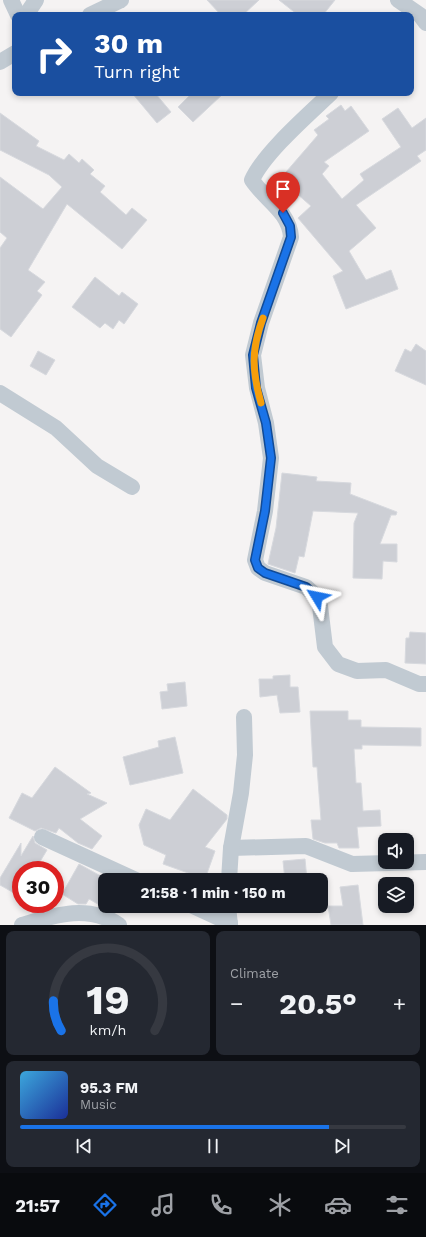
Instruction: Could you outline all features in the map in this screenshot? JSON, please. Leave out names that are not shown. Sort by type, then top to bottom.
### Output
[{"type":"street","points":[[10,0],[16,12]]},
{"type":"street","points":[[28,12],[36,0]]},
{"type":"street","points":[[96,12],[121,0]]},
{"type":"street","points":[[398,0],[421,17]]},
{"type":"street","points":[[0,62],[12,55]]},
{"type":"street","points":[[328,96],[285,138],[256,170],[252,180],[257,188],[283,213],[290,226],[291,237],[261,323],[253,355],[256,388],[266,423],[271,458],[265,511],[255,560],[258,568],[265,573],[306,587],[317,597],[320,606],[325,647],[338,664],[357,671],[386,670],[419,684],[426,684]]},
{"type":"street","points":[[0,393],[56,428],[97,466],[132,487]]},
{"type":"street","points":[[229,873],[231,848],[241,793],[245,755],[244,718]]},
{"type":"street","points":[[42,837],[121,873]]},
{"type":"street","points":[[231,848],[306,846],[352,864],[426,862]]},
{"type":"street","points":[[22,925],[68,913],[89,912],[113,920],[119,925]]},
{"type":"street","points":[[207,913],[230,924]]},
{"type":"street","points":[[229,913],[230,924]]},
{"type":"building","points":[[207,0],[259,0],[246,12],[218,12]]},
{"type":"building","points":[[279,0],[335,0],[325,12],[294,12]]},
{"type":"building","points":[[134,96],[158,96],[171,112],[157,123]]},
{"type":"building","points":[[189,96],[221,96],[193,122],[178,107]]},
{"type":"building","points":[[341,105],[345,111],[351,106],[369,131],[324,162],[329,166],[322,174],[342,199],[364,180],[360,174],[401,147],[382,119],[398,108],[412,128],[426,118],[426,150],[417,156],[421,161],[356,205],[376,228],[349,251],[366,280],[391,270],[398,289],[346,309],[333,276],[343,271],[298,218],[311,206],[280,179],[318,135],[314,130],[329,119],[326,116]]},
{"type":"building","points":[[0,113],[39,141],[36,146],[64,160],[69,154],[79,163],[82,159],[94,170],[90,174],[105,186],[100,192],[126,215],[132,208],[147,220],[122,249],[67,204],[28,270],[45,282],[37,291],[42,295],[11,337],[0,329],[0,248],[7,238],[0,232],[0,177],[43,209],[62,187],[49,175],[0,150]]},
{"type":"building","points":[[95,277],[119,296],[122,292],[138,304],[124,324],[119,320],[113,329],[105,323],[100,328],[72,307]]},
{"type":"building","points":[[416,344],[426,351],[426,385],[395,371],[405,349],[411,352]]},
{"type":"building","points":[[38,351],[55,360],[46,375],[30,366]]},
{"type":"building","points":[[282,473],[317,477],[316,481],[351,483],[350,494],[397,512],[396,515],[391,515],[380,544],[397,544],[397,562],[383,561],[382,579],[353,578],[354,523],[358,513],[313,511],[304,557],[299,556],[295,573],[268,564],[276,528]]},
{"type":"building","points":[[410,632],[426,633],[426,664],[405,663],[406,638],[409,638]]},
{"type":"building","points":[[290,675],[290,687],[298,687],[300,712],[280,713],[277,695],[260,697],[259,679],[273,679],[273,676]]},
{"type":"building","points":[[185,682],[187,706],[162,709],[160,692],[168,691],[167,684]]},
{"type":"building","points":[[310,711],[348,711],[348,720],[361,720],[361,727],[421,728],[421,746],[362,745],[362,749],[354,749],[356,783],[361,783],[363,811],[380,810],[381,826],[357,827],[359,848],[339,848],[337,843],[325,843],[313,839],[311,820],[321,820],[317,767],[313,767]]},
{"type":"building","points":[[175,737],[183,773],[130,785],[123,757],[159,747],[158,741]]},
{"type":"building","points":[[55,767],[91,793],[87,794],[107,803],[80,819],[102,836],[92,849],[78,843],[59,828],[56,833],[41,828],[35,831],[9,818],[22,793],[32,798]]},
{"type":"building","points":[[193,789],[227,815],[227,819],[205,847],[215,851],[207,873],[188,873],[163,864],[166,855],[144,845],[139,825],[146,809],[170,820]]},
{"type":"building","points":[[33,836],[35,843],[47,850],[40,861],[12,861],[12,892],[0,885],[0,878],[21,843],[21,856]]},
{"type":"building","points":[[305,859],[306,873],[284,873],[283,861]]},
{"type":"building","points":[[79,864],[98,874],[98,904],[89,899],[86,904],[78,904],[64,895],[64,890]]},
{"type":"building","points":[[358,885],[363,925],[331,925],[328,906],[343,906],[340,887]]},
{"type":"slow traffic","points":[[261,403],[256,388],[253,355],[263,318]]},
{"type":"route","points":[[283,213],[290,226],[291,237],[261,323],[253,355],[256,388],[266,423],[271,458],[265,511],[255,560],[258,568],[265,573],[306,587],[317,597]]}]
